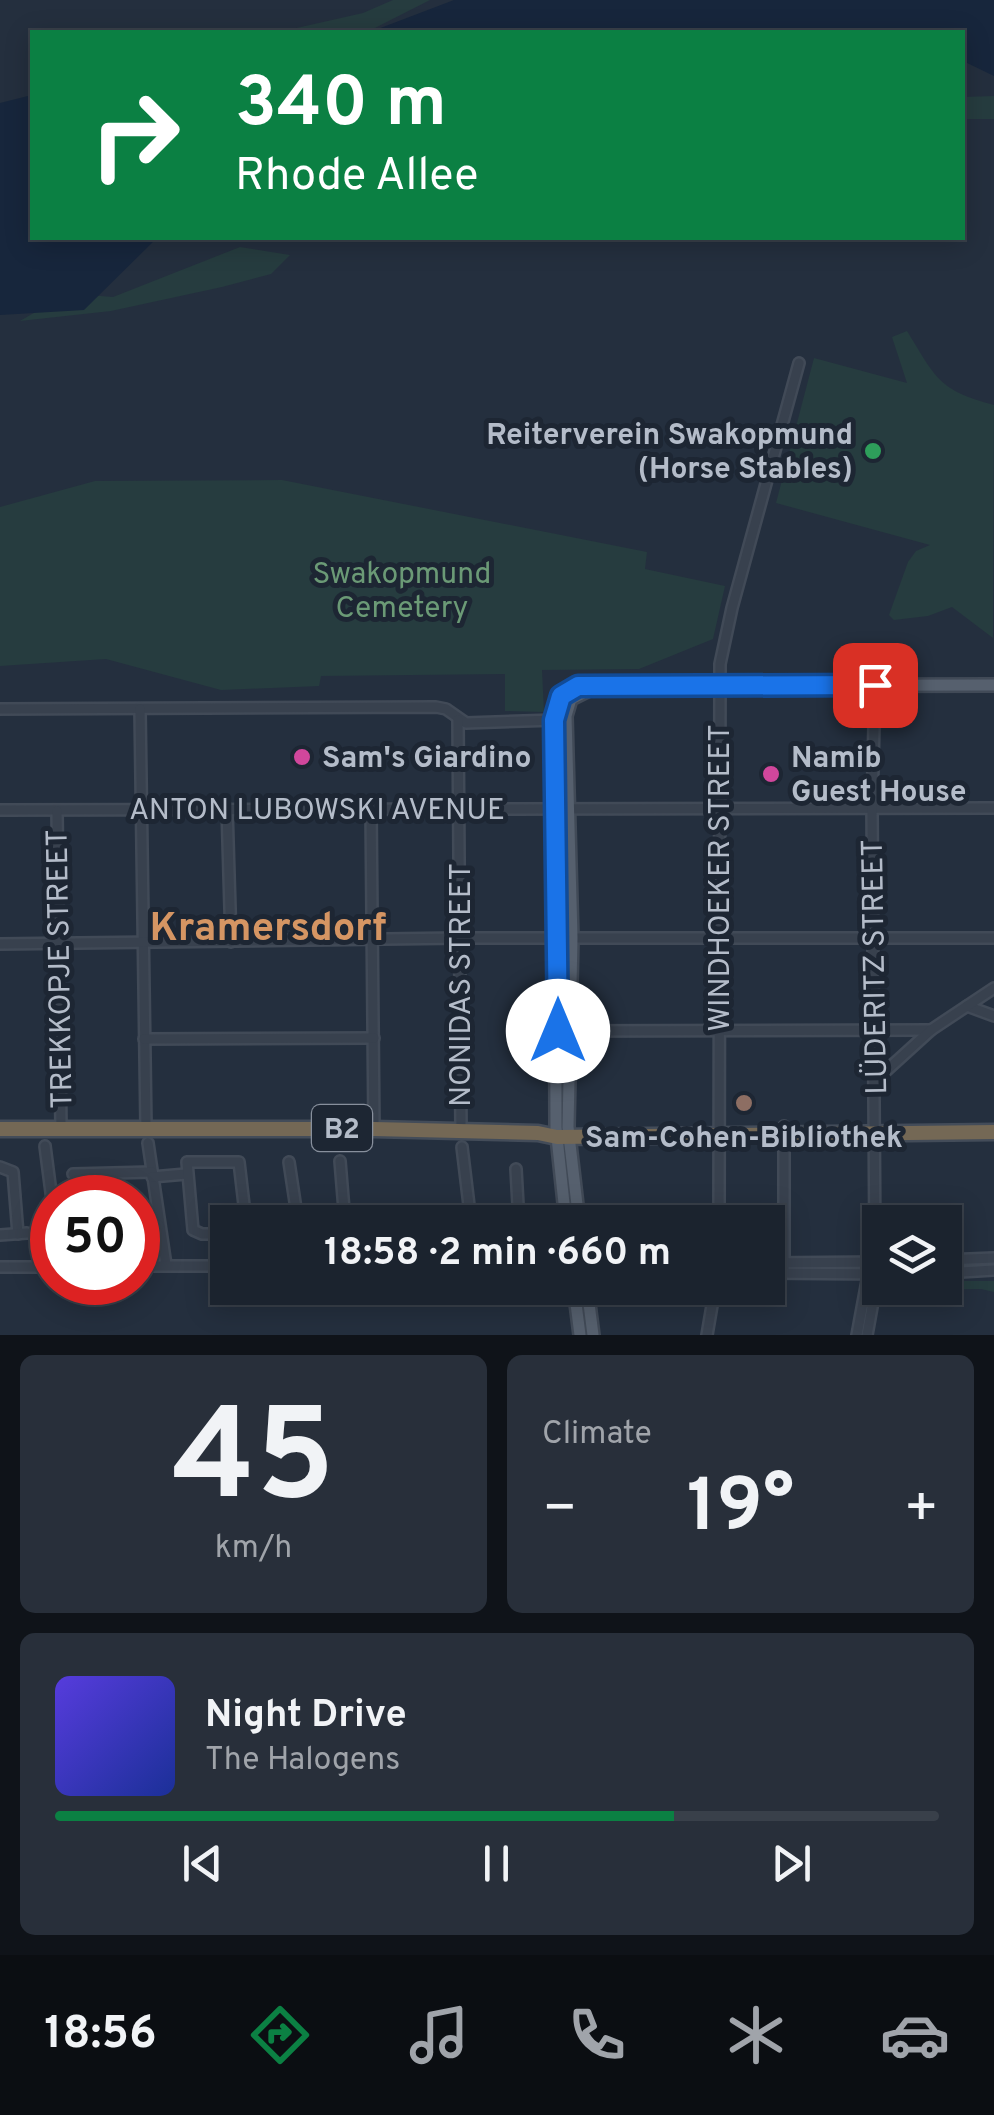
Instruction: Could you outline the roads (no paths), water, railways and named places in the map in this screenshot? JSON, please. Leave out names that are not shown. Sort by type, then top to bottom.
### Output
[{"type":"highway","name":"B2","points":[[0,1129],[61,1128],[147,1135],[374,1128],[562,1132],[994,1124]]},
{"type":"highway","name":"B2","points":[[875,1128],[994,1132]]},
{"type":"main road","points":[[565,1032],[557,938],[554,720],[559,700],[566,691],[578,686],[994,685]]},
{"type":"main road","points":[[564,1205],[558,1160],[572,938],[567,707],[578,694],[605,686]]},
{"type":"main road","points":[[534,1132],[558,1160]]},
{"type":"main road","points":[[562,1132],[575,1205]]},
{"type":"main road","points":[[576,1305],[580,1335]]},
{"type":"main road","points":[[589,1305],[593,1335]]},
{"type":"street","name":"WINDHOEKER STREET","points":[[719,1205],[718,685],[732,608],[800,363]]},
{"type":"street","name":"LÜDERITZ STREET","points":[[875,685],[875,1205]]},
{"type":"street","points":[[0,709],[436,707],[471,723],[554,720]]},
{"type":"street","points":[[140,709],[141,942],[147,1135],[152,1175]]},
{"type":"street","name":"NONIDAS STREET","points":[[458,720],[461,1130]]},
{"type":"street","points":[[227,808],[230,942]]},
{"type":"street","points":[[372,808],[374,1128]]},
{"type":"street","name":"ANTON LUBOWSKI AVENUE","points":[[0,810],[994,808]]},
{"type":"street","name":"TREKKOPJE STREET","points":[[57,810],[61,1128]]},
{"type":"street","points":[[0,944],[460,938],[994,938]]},
{"type":"street","points":[[876,1080],[931,1030],[994,988]]},
{"type":"street","points":[[967,1006],[994,1016]]},
{"type":"street","points":[[565,1032],[931,1030]]},
{"type":"street","points":[[144,1039],[374,1038]]},
{"type":"street","points":[[784,1129],[784,1205]]},
{"type":"street","points":[[45,1146],[49,1175]]},
{"type":"street","points":[[462,1147],[469,1205]]},
{"type":"street","points":[[340,1161],[344,1205]]},
{"type":"street","points":[[210,1234],[193,1230],[187,1162],[240,1162],[244,1205]]},
{"type":"street","points":[[289,1162],[295,1205]]},
{"type":"street","points":[[0,1168],[7,1167],[13,1172],[23,1233],[0,1235]]},
{"type":"street","points":[[516,1168],[518,1205]]},
{"type":"street","points":[[73,1174],[186,1174]]},
{"type":"street","points":[[160,1231],[166,1266]]},
{"type":"street","points":[[962,1259],[994,1258]]},
{"type":"street","points":[[0,1267],[30,1266]]},
{"type":"street","points":[[160,1266],[210,1266]]},
{"type":"street","points":[[785,1268],[862,1268]]},
{"type":"street","points":[[962,1272],[994,1270]]},
{"type":"street","points":[[707,1335],[712,1305]]},
{"type":"street","name":"LÜDERITZ STREET","points":[[856,1335],[865,1305]]},
{"type":"street","name":"LÜDERITZ STREET","points":[[868,1335],[872,1305]]},
{"type":"water","points":[[454,0],[994,0],[994,76],[965,62],[965,30],[375,30]]},
{"type":"water","points":[[30,96],[30,240],[155,240],[84,310],[0,315],[0,103]]},
{"type":"place","name":"Reiterverein Swakopmund (Horse Stables)","points":[[873,451]]},
{"type":"place","name":"Sam's Giardino","points":[[302,757]]},
{"type":"place","name":"Namib Guest House","points":[[771,774]]},
{"type":"place","name":"Sam-Cohen-Bibliothek","points":[[744,1103]]},
{"type":"district","name":"Kramersdorf","points":[[268,926]]},
{"type":"park label","name":"Swakopmund Cemetery","points":[[402,590]]}]
